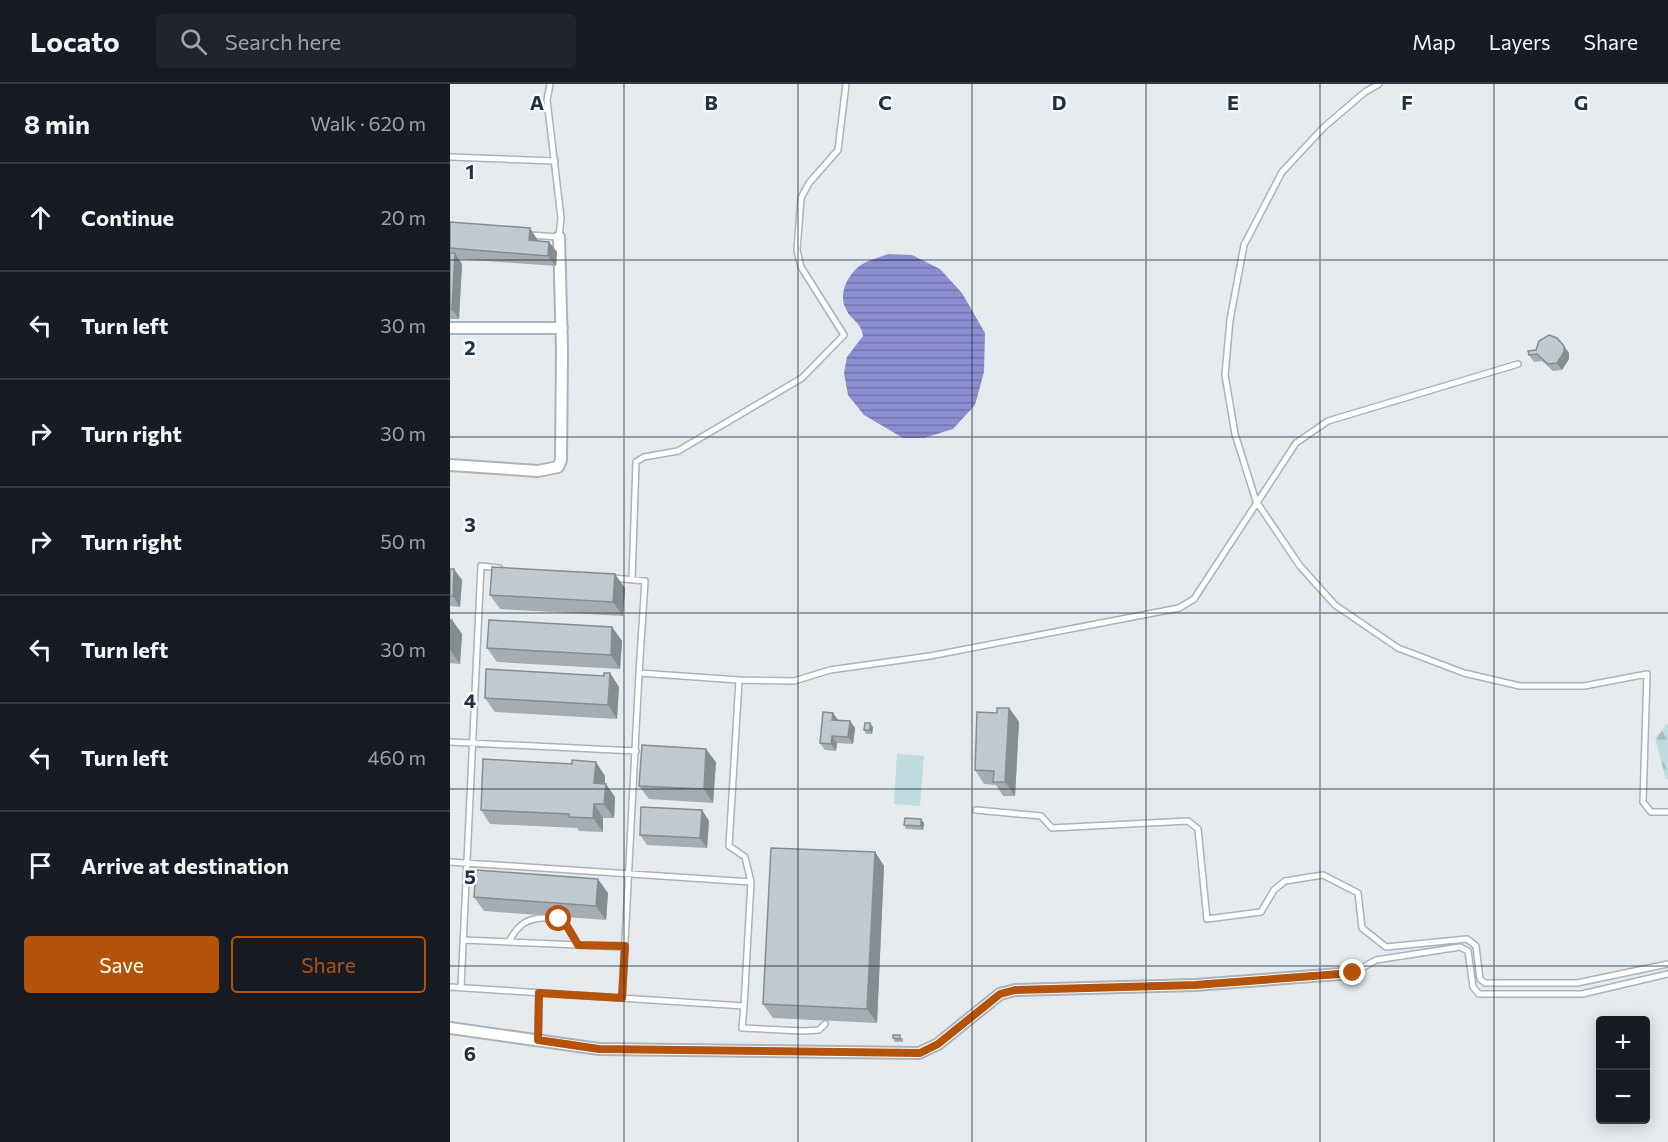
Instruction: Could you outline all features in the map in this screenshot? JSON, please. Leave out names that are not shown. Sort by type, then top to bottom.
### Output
[{"type":"street","points":[[450,465],[538,471],[558,467],[561,460],[562,328],[559,237]]},
{"type":"street","points":[[450,328],[562,328]]},
{"type":"street","points":[[450,1028],[599,1049],[920,1053],[938,1044],[1000,994],[1015,990],[1195,985],[1353,973]]},
{"type":"lane","points":[[526,234],[559,237],[561,218],[547,100],[550,84]]},
{"type":"lane","points":[[632,580],[636,462],[644,457],[678,451],[802,378],[844,335],[801,267],[797,250],[801,198],[809,183],[838,150],[846,84]]},
{"type":"lane","points":[[1379,84],[1365,92],[1324,126],[1282,172],[1244,245],[1230,320],[1225,375],[1235,434],[1256,501],[1300,566],[1335,605],[1398,648],[1464,673],[1520,686],[1584,686],[1647,674],[1643,802],[1651,812],[1668,812]]},
{"type":"lane","points":[[450,157],[555,161]]},
{"type":"lane","points":[[639,673],[739,680],[794,681],[830,670],[930,656],[1179,608],[1194,599],[1296,443],[1328,422],[1518,364]]},
{"type":"lane","points":[[461,987],[481,566],[505,568]]},
{"type":"lane","points":[[609,578],[645,580],[622,998]]},
{"type":"lane","points":[[739,680],[729,846],[745,857],[751,882],[742,1028],[803,1031],[819,1030],[825,1024]]},
{"type":"lane","points":[[450,742],[636,751]]},
{"type":"lane","points":[[976,810],[1041,816],[1052,828],[1188,821],[1198,829],[1207,919],[1261,912],[1274,890],[1285,881],[1323,875],[1358,893],[1362,928],[1386,946],[1467,939],[1476,946],[1480,979],[1485,983],[1577,983],[1668,964]]},
{"type":"lane","points":[[450,862],[751,882]]},
{"type":"lane","points":[[509,942],[521,924],[531,918],[544,918],[559,919],[567,926],[578,945]]},
{"type":"lane","points":[[464,940],[625,946]]},
{"type":"lane","points":[[1353,973],[1376,960],[1460,947],[1468,951],[1473,987],[1479,994],[1581,994],[1668,974]]},
{"type":"lane","points":[[450,987],[744,1006]]},
{"type":"lane","points":[[538,1040],[539,993]]},
{"type":"green space","points":[[1668,723],[1668,779],[1666,779],[1655,738]]},
{"type":"green space","points":[[897,754],[924,756],[920,806],[894,804]]},
{"type":"water","points":[[888,254],[912,255],[940,269],[962,293],[985,333],[984,372],[975,405],[953,429],[924,438],[903,438],[864,415],[848,395],[844,373],[847,357],[863,336],[860,327],[846,309],[844,289],[850,276],[860,266]]},
{"type":"building","points":[[450,222],[530,228],[529,240],[549,242],[548,256],[450,248]]},
{"type":"building","points":[[450,253],[455,253],[452,309],[450,309]]},
{"type":"building","points":[[1549,335],[1557,338],[1564,346],[1564,352],[1557,363],[1548,364],[1537,354],[1529,355],[1528,351],[1536,350],[1539,341]]},
{"type":"building","points":[[492,567],[615,574],[613,602],[490,595]]},
{"type":"building","points":[[450,569],[454,569],[453,596],[450,596]]},
{"type":"building","points":[[450,620],[452,620],[450,650]]},
{"type":"building","points":[[489,620],[612,627],[611,655],[487,648]]},
{"type":"building","points":[[486,669],[604,676],[604,673],[610,673],[608,705],[485,698]]},
{"type":"building","points":[[997,708],[1009,708],[1005,782],[993,782],[994,771],[975,770],[977,712],[997,713]]},
{"type":"building","points":[[823,712],[833,713],[832,720],[850,721],[848,737],[832,736],[831,744],[820,743]]},
{"type":"building","points":[[865,723],[870,723],[870,730],[864,730]]},
{"type":"building","points":[[642,745],[706,749],[704,789],[639,786]]},
{"type":"building","points":[[483,759],[572,764],[572,760],[596,762],[594,783],[606,784],[604,804],[594,804],[593,818],[569,817],[569,814],[481,810]]},
{"type":"building","points":[[641,807],[702,810],[700,838],[640,835]]},
{"type":"building","points":[[905,818],[921,819],[921,826],[904,825]]},
{"type":"building","points":[[771,848],[875,852],[867,1009],[763,1004]]},
{"type":"building","points":[[476,870],[598,879],[596,906],[474,897]]},
{"type":"building","points":[[893,1035],[900,1035],[900,1039],[893,1038]]},
{"type":"route","points":[[559,919],[567,926],[578,945],[625,946],[622,998],[539,993],[538,1040],[599,1049],[920,1053],[938,1044],[1000,994],[1015,990],[1195,985],[1353,973]]}]
